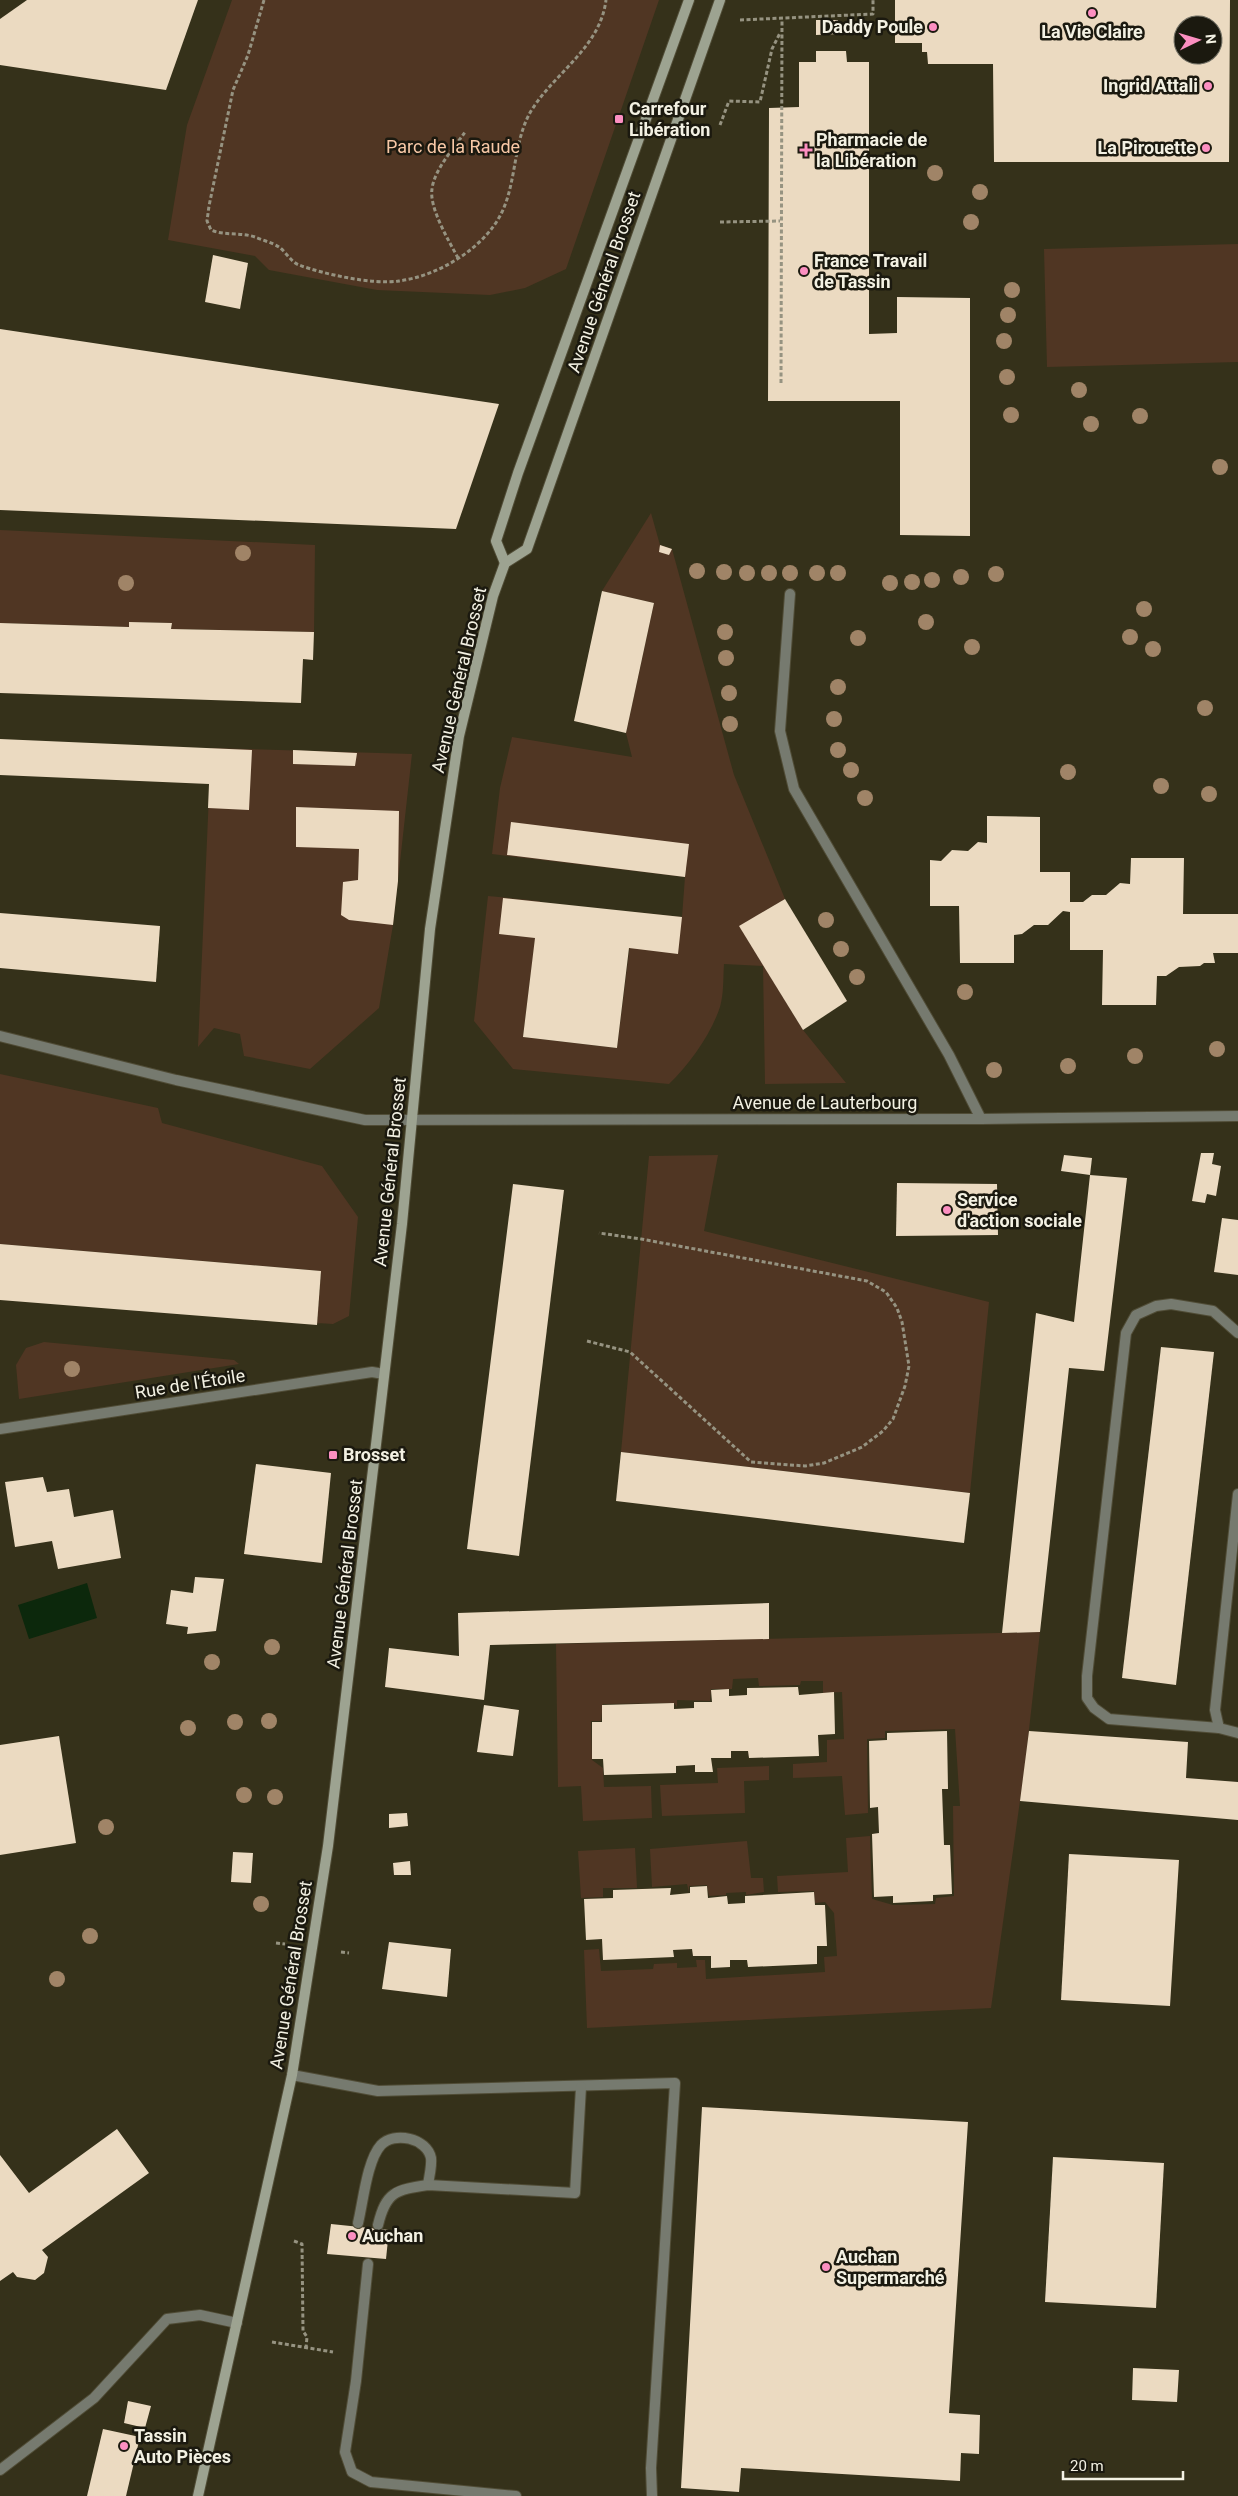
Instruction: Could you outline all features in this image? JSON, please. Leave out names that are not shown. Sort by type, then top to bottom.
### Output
[{"type":"main road","name":"Avenue Général Brosset","points":[[198,2496],[292,2075],[328,1846],[384,1374],[412,1121],[430,929],[459,736],[493,596],[504,563],[496,542],[518,473],[689,0]]},
{"type":"main road","name":"Avenue Général Brosset","points":[[504,563],[527,549],[720,0]]},
{"type":"street","points":[[790,594],[780,731],[794,789],[949,1055],[981,1120]]},
{"type":"street","name":"Avenue de Lauterbourg","points":[[0,1036],[176,1080],[365,1120],[981,1120],[1238,1116]]},
{"type":"street","points":[[1238,1333],[1212,1310],[1170,1304],[1156,1306],[1136,1315],[1126,1333],[1087,1676],[1087,1698],[1094,1708],[1109,1719],[1219,1728],[1238,1733]]},
{"type":"street","name":"Rue de l'Étoile","points":[[0,1429],[372,1372],[384,1374]]},
{"type":"street","points":[[1219,1728],[1215,1710],[1238,1494]]},
{"type":"street","points":[[292,2075],[378,2091],[675,2083],[651,2468],[652,2496]]},
{"type":"street","points":[[378,2225],[384,2203],[400,2190],[423,2186],[575,2193],[581,2087]]},
{"type":"street","points":[[358,2223],[372,2164],[380,2145],[393,2137],[413,2140],[426,2148],[431,2159],[423,2186]]},
{"type":"street","points":[[368,2264],[356,2381],[345,2452],[352,2472],[371,2482],[516,2496]]},
{"type":"street","points":[[0,2470],[94,2398],[167,2319],[200,2315],[237,2323]]},
{"type":"path","points":[[264,0],[248,55],[233,90],[209,206],[207,221],[211,230],[221,235],[236,233],[262,240],[279,247],[296,264],[328,274],[398,281],[428,272],[472,250],[501,213],[509,191],[516,153],[531,111],[599,28],[606,0]]},
{"type":"path","points":[[736,20],[873,14],[873,0]]},
{"type":"path","points":[[781,383],[782,19]]},
{"type":"path","points":[[720,125],[729,101],[760,102],[772,49],[781,30]]},
{"type":"path","points":[[458,258],[434,206],[432,188],[438,174],[465,132]]},
{"type":"path","points":[[720,222],[780,221]]},
{"type":"path","points":[[587,1341],[630,1352],[751,1462],[805,1466],[824,1463],[862,1447],[872,1440],[893,1419],[901,1403],[909,1366],[907,1343],[897,1308],[886,1292],[867,1281],[641,1238],[599,1233]]},
{"type":"path","points":[[276,1943],[286,1944]]},
{"type":"path","points":[[341,1952],[349,1953]]},
{"type":"path","points":[[272,2342],[305,2348],[307,2338],[303,2331],[302,2244],[294,2241]]},
{"type":"green space","name":"Parc de la Raude","points":[[232,0],[659,0],[566,269],[525,288],[490,295],[377,290],[269,270],[255,256],[168,240],[187,125]]},
{"type":"green space","points":[[1238,244],[1238,362],[1047,367],[1044,249]]},
{"type":"green space","points":[[651,513],[660,545],[672,549],[734,775],[785,899],[740,926],[803,1030],[846,1083],[765,1084],[763,966],[724,964],[720,1007],[711,1028],[685,1067],[669,1084],[513,1069],[474,1021],[488,896],[540,901],[523,1037],[617,1048],[634,912],[682,917],[685,877],[492,854],[500,788],[512,737],[632,757],[626,733],[654,603],[602,591]]},
{"type":"green space","points":[[0,530],[315,545],[314,632],[171,629],[172,623],[129,622],[129,627],[0,623]]},
{"type":"green space","points":[[211,748],[412,754],[393,925],[379,1008],[310,1069],[244,1056],[240,1034],[214,1028],[198,1047]]},
{"type":"green space","points":[[0,1074],[158,1108],[162,1123],[322,1166],[358,1217],[349,1316],[333,1324],[317,1323],[321,1271],[0,1244]]},
{"type":"green space","points":[[718,1155],[704,1231],[989,1302],[970,1493],[621,1452],[649,1156]]},
{"type":"green space","points":[[44,1342],[234,1360],[239,1364],[19,1399],[16,1365],[26,1348]]},
{"type":"green space","points":[[1040,1632],[1025,1765],[991,2008],[587,2028],[584,1950],[599,1949],[601,1971],[653,1969],[654,1964],[677,1963],[677,1968],[697,1967],[696,1960],[705,1960],[706,1979],[825,1972],[824,1957],[837,1956],[834,1913],[825,1902],[815,1903],[814,1891],[778,1892],[777,1876],[848,1872],[846,1838],[870,1836],[872,1899],[893,1905],[935,1904],[936,1898],[954,1896],[953,1806],[960,1806],[955,1729],[885,1731],[885,1738],[867,1739],[868,1813],[845,1815],[842,1776],[793,1778],[793,1764],[827,1762],[827,1740],[844,1739],[842,1692],[823,1693],[823,1681],[801,1681],[800,1685],[759,1686],[758,1678],[733,1679],[732,1689],[711,1689],[710,1701],[677,1700],[677,1707],[674,1703],[603,1704],[601,1721],[591,1721],[592,1760],[603,1768],[604,1787],[651,1786],[652,1818],[583,1821],[581,1786],[558,1787],[556,1644]]},
{"type":"green space","points":[[769,1766],[769,1780],[744,1781],[745,1813],[662,1816],[660,1785],[718,1783],[717,1768]]},
{"type":"green space","points":[[747,1841],[751,1878],[763,1878],[764,1892],[746,1895],[746,1892],[726,1893],[726,1895],[709,1896],[707,1885],[689,1886],[689,1892],[687,1884],[652,1887],[650,1849]]},
{"type":"green space","points":[[635,1848],[637,1888],[603,1888],[603,1897],[581,1898],[578,1851]]},
{"type":"shaded area","points":[[87,1583],[97,1618],[29,1639],[18,1605]]},
{"type":"building","points":[[27,0],[198,0],[166,90],[0,65],[0,19]]},
{"type":"building","points":[[895,0],[1230,0],[1229,162],[994,162],[993,64],[928,64],[927,52],[922,52],[922,43],[895,43]]},
{"type":"building","points":[[816,20],[838,20],[839,34],[816,35]]},
{"type":"building","points":[[816,51],[846,51],[847,62],[869,62],[869,334],[897,333],[897,297],[970,298],[970,536],[900,535],[900,401],[768,401],[769,108],[799,107],[799,62],[816,62]]},
{"type":"building","points":[[213,255],[248,263],[240,309],[205,302]]},
{"type":"building","points":[[0,329],[499,404],[456,529],[0,510]]},
{"type":"building","points":[[660,545],[672,549],[669,555],[659,552]]},
{"type":"building","points":[[602,591],[654,603],[626,733],[574,721]]},
{"type":"building","points":[[129,622],[172,623],[171,629],[314,632],[313,660],[303,659],[301,703],[0,693],[0,623],[129,627]]},
{"type":"building","points":[[0,739],[252,750],[249,810],[208,808],[209,784],[0,775]]},
{"type":"building","points":[[293,750],[357,753],[355,766],[293,764]]},
{"type":"building","points":[[296,807],[399,811],[398,881],[393,925],[349,920],[341,915],[343,882],[358,880],[359,849],[296,847]]},
{"type":"building","points":[[987,816],[1040,817],[1040,872],[1070,872],[1070,902],[1083,902],[1092,895],[1106,895],[1120,883],[1130,884],[1131,858],[1184,858],[1183,914],[1238,914],[1238,953],[1213,953],[1215,963],[1179,967],[1166,976],[1157,976],[1156,1005],[1102,1005],[1103,950],[1070,950],[1070,912],[1063,911],[1048,925],[1034,925],[1022,934],[1014,935],[1014,963],[960,963],[959,906],[930,906],[930,860],[941,861],[952,850],[968,851],[978,842],[987,843]]},
{"type":"building","points":[[511,822],[689,844],[685,877],[507,855]]},
{"type":"building","points":[[503,898],[682,917],[678,954],[629,948],[617,1048],[523,1037],[535,938],[499,934]]},
{"type":"building","points":[[785,899],[847,1001],[803,1030],[739,926]]},
{"type":"building","points":[[0,913],[160,926],[156,982],[0,968]]},
{"type":"building","points":[[1201,1153],[1214,1153],[1212,1164],[1221,1166],[1216,1196],[1207,1194],[1205,1203],[1192,1201]]},
{"type":"building","points":[[1064,1155],[1092,1158],[1090,1175],[1061,1171]]},
{"type":"building","points":[[1090,1175],[1127,1178],[1104,1371],[1069,1368],[1040,1632],[1002,1633],[1036,1313],[1074,1322]]},
{"type":"building","name":"Service d'action sociale","points":[[897,1183],[997,1184],[998,1235],[896,1236]]},
{"type":"building","points":[[513,1184],[564,1190],[519,1556],[467,1549]]},
{"type":"building","points":[[1222,1218],[1238,1220],[1238,1275],[1214,1272]]},
{"type":"building","points":[[0,1244],[321,1271],[317,1325],[0,1300]]},
{"type":"building","points":[[1161,1347],[1214,1352],[1176,1685],[1122,1678]]},
{"type":"building","points":[[621,1452],[970,1493],[964,1543],[616,1501]]},
{"type":"building","points":[[256,1464],[331,1473],[322,1563],[244,1554]]},
{"type":"building","points":[[43,1477],[47,1492],[69,1489],[74,1517],[113,1510],[121,1558],[58,1569],[52,1541],[15,1547],[5,1482]]},
{"type":"building","points":[[195,1577],[224,1579],[216,1631],[187,1634],[188,1627],[166,1624],[171,1590],[193,1593]]},
{"type":"building","points":[[769,1603],[769,1639],[490,1645],[484,1700],[385,1687],[389,1648],[459,1656],[458,1613]]},
{"type":"building","points":[[798,1687],[799,1695],[834,1692],[835,1734],[818,1735],[819,1756],[749,1758],[748,1751],[731,1751],[731,1758],[711,1758],[713,1772],[695,1772],[695,1765],[676,1766],[676,1773],[604,1775],[603,1759],[592,1759],[592,1722],[602,1722],[602,1705],[674,1703],[674,1709],[694,1708],[694,1702],[712,1702],[711,1690],[729,1689],[729,1696],[747,1695],[747,1688]]},
{"type":"building","points":[[484,1705],[519,1710],[513,1756],[477,1752]]},
{"type":"building","points":[[947,1731],[948,1789],[942,1789],[944,1845],[950,1845],[952,1894],[933,1895],[933,1901],[893,1903],[893,1896],[874,1897],[872,1834],[879,1833],[878,1807],[870,1808],[869,1741],[887,1740],[887,1733]]},
{"type":"building","points":[[1029,1731],[1188,1742],[1186,1778],[1238,1782],[1238,1820],[1020,1801]]},
{"type":"building","points":[[59,1736],[76,1843],[0,1855],[0,1745]]},
{"type":"building","points":[[407,1813],[408,1826],[389,1828],[389,1814]]},
{"type":"building","points":[[233,1852],[253,1853],[251,1883],[231,1882]]},
{"type":"building","points":[[1069,1854],[1179,1860],[1170,2006],[1061,2000]]},
{"type":"building","points":[[410,1861],[411,1875],[394,1875],[393,1863]]},
{"type":"building","points":[[707,1886],[708,1898],[727,1896],[728,1904],[745,1903],[745,1896],[814,1892],[815,1905],[825,1905],[827,1946],[817,1946],[817,1964],[748,1967],[747,1960],[730,1960],[730,1967],[711,1968],[711,1956],[693,1956],[692,1949],[673,1950],[674,1957],[603,1960],[602,1939],[586,1940],[584,1899],[613,1898],[613,1890],[671,1888],[670,1895],[690,1893],[690,1887]]},
{"type":"building","points":[[389,1942],[451,1949],[447,1997],[382,1989]]},
{"type":"building","name":"Auchan Supermarché","points":[[702,2107],[968,2122],[949,2413],[980,2415],[979,2454],[961,2453],[960,2481],[741,2468],[739,2492],[681,2488]]},
{"type":"building","points":[[117,2129],[149,2173],[42,2250],[48,2257],[44,2273],[35,2280],[17,2277],[13,2272],[0,2281],[0,2155],[29,2193]]},
{"type":"building","points":[[1053,2157],[1164,2163],[1156,2308],[1045,2302]]},
{"type":"building","points":[[331,2224],[389,2230],[386,2259],[327,2254]]},
{"type":"building","points":[[1133,2368],[1179,2370],[1177,2402],[1132,2400]]},
{"type":"building","points":[[128,2401],[151,2406],[145,2428],[124,2423]]},
{"type":"building","points":[[103,2429],[140,2437],[126,2496],[87,2496]]},
{"type":"place","name":"La Vie Claire","points":[[1092,13]]},
{"type":"place","name":"Daddy Poule","points":[[933,27]]},
{"type":"place","name":"Ingrid Attali","points":[[1208,86]]},
{"type":"place","name":"Carrefour Libération","points":[[619,119]]},
{"type":"place","name":"La Pirouette","points":[[1206,148]]},
{"type":"place","name":"Pharmacie de la Libération","points":[[806,150]]},
{"type":"place","name":"France Travail de Tassin","points":[[804,271]]},
{"type":"place","name":"Service d'action sociale","points":[[947,1210]]},
{"type":"place","name":"Brosset","points":[[333,1455]]},
{"type":"place","name":"Auchan","points":[[352,2236]]},
{"type":"place","name":"Auchan Supermarché","points":[[826,2267]]},
{"type":"place","name":"Tassin Auto Pièces","points":[[124,2446]]}]
